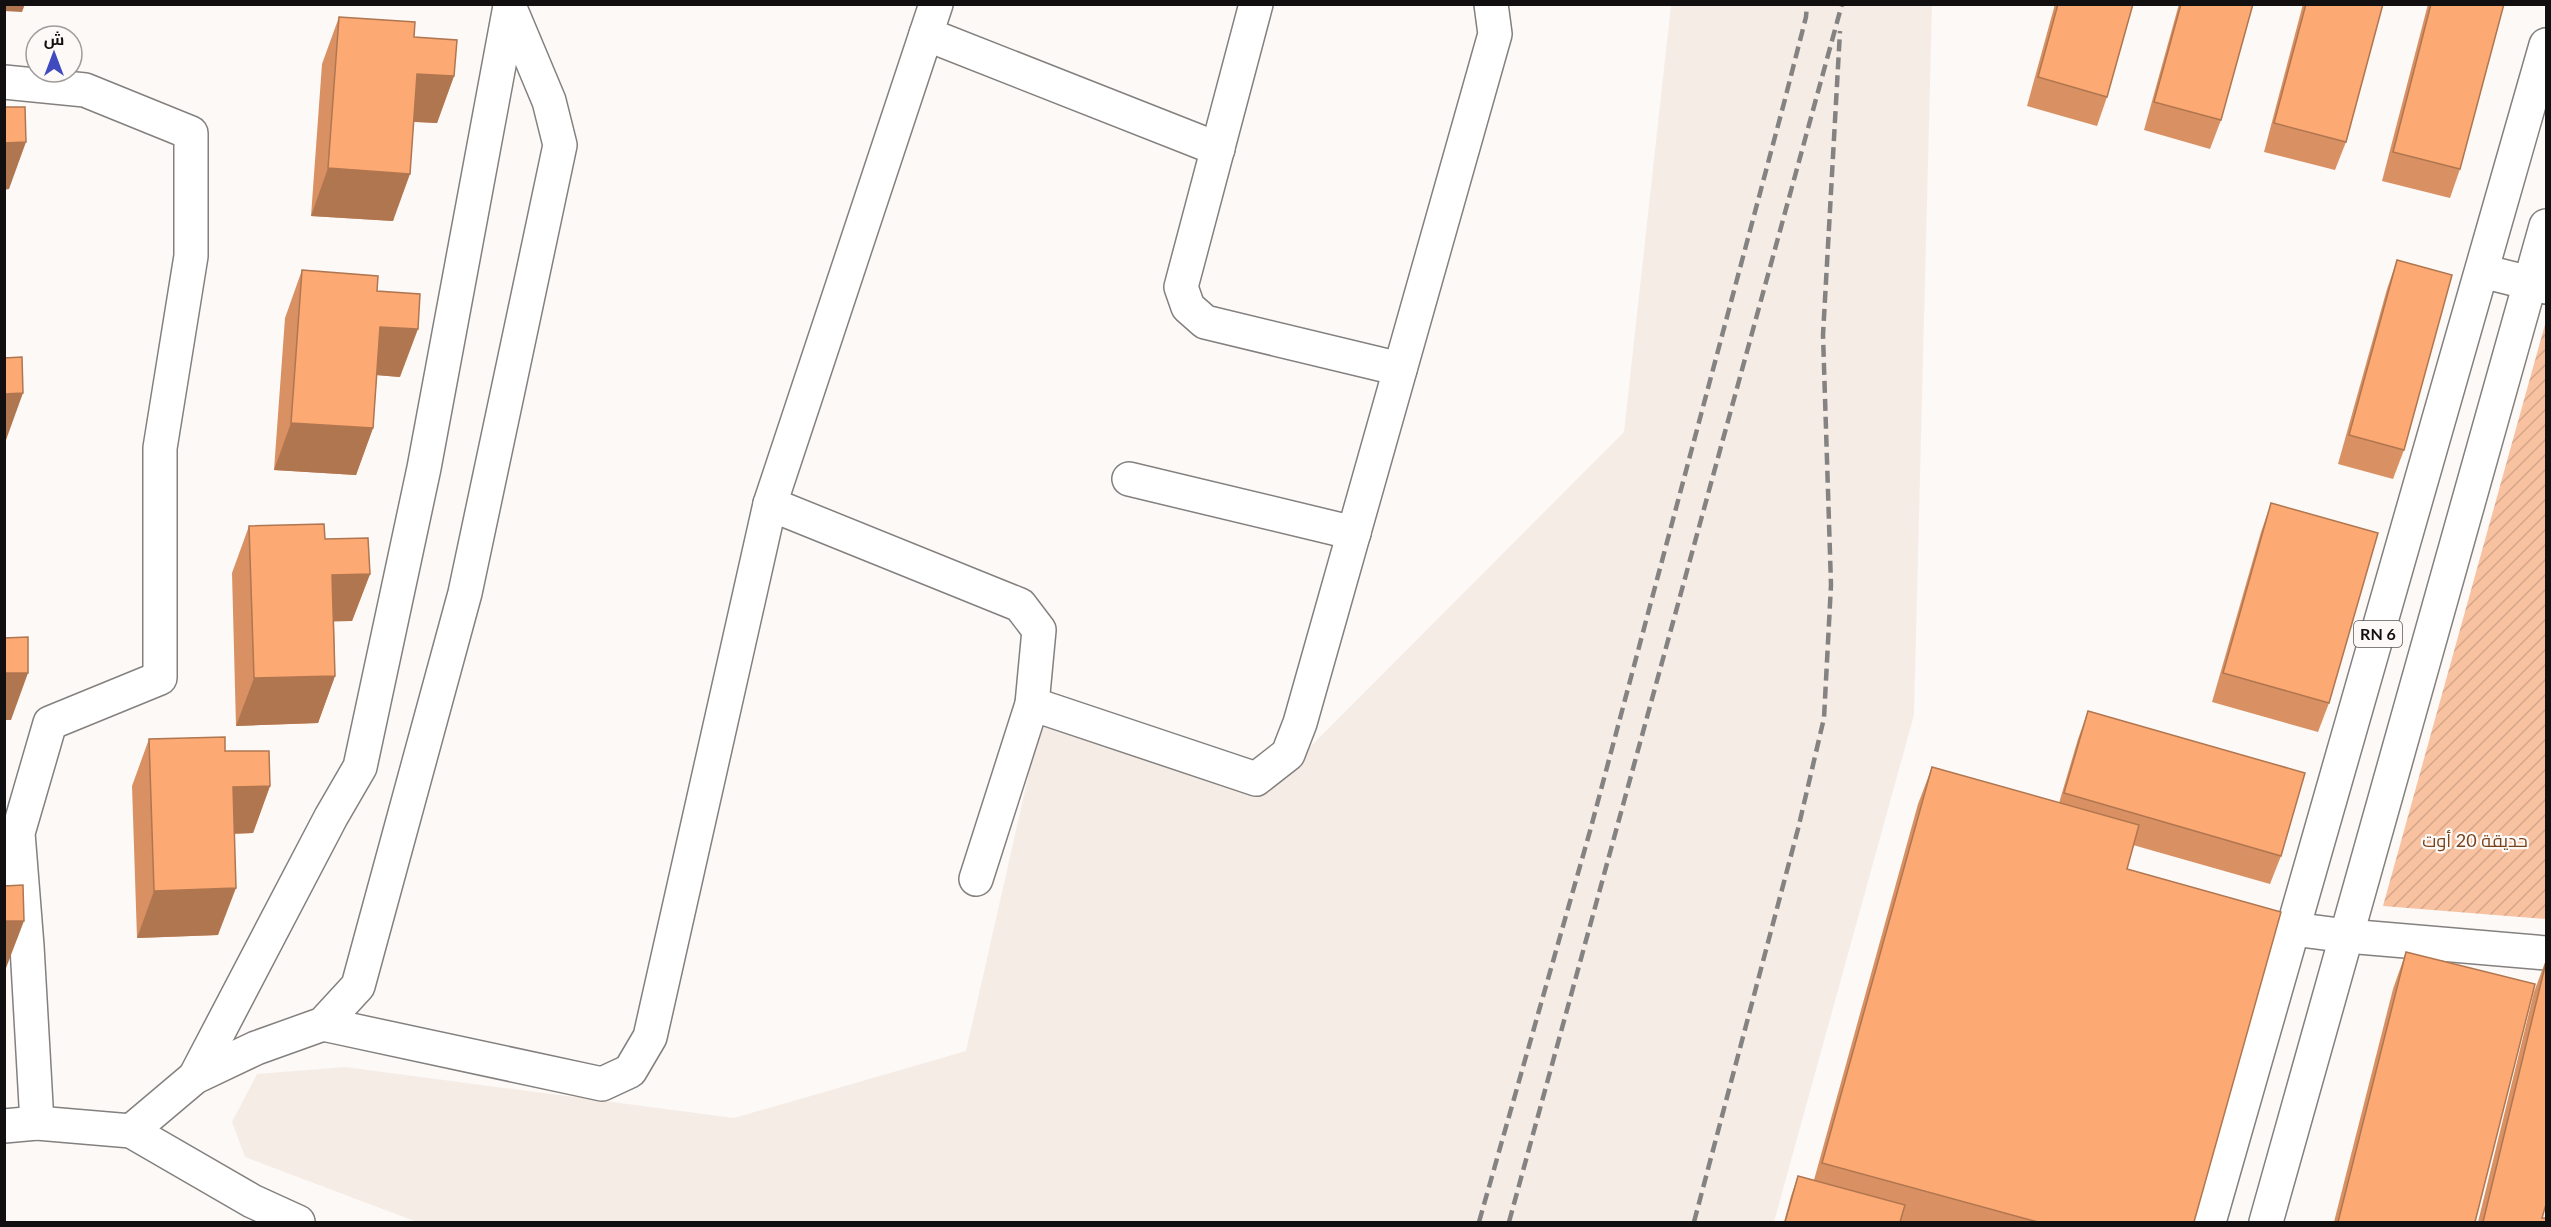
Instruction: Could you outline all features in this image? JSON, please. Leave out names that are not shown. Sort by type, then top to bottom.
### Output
[{"type":"street","points":[[1256,4],[1181,287],[1188,307],[1205,322],[1400,369]]},
{"type":"street","points":[[1032,704],[1256,779],[1288,754],[1300,723],[1495,33],[1491,4]]},
{"type":"street","points":[[131,1131],[195,1077],[256,1048],[323,1024],[358,986],[465,593],[560,145],[549,100],[510,6]]},
{"type":"street","points":[[195,1077],[331,817],[360,767],[424,468],[510,6]]},
{"type":"street","points":[[323,1024],[602,1084],[630,1071],[650,1037],[770,504],[931,19],[1218,149]]},
{"type":"street","name":"RN 6","points":[[2209,1222],[2547,45]]},
{"type":"street","points":[[4,82],[85,90],[191,133],[191,256],[160,448],[160,678],[50,723],[18,833],[37,1123]]},
{"type":"street","name":"RN 6","points":[[2266,1222],[2347,936],[2539,286],[2547,226]]},
{"type":"street","points":[[2482,271],[2539,286]]},
{"type":"street","points":[[1129,479],[1354,532]]},
{"type":"street","points":[[770,504],[1020,605],[1039,630],[1032,704],[976,879]]},
{"type":"street","points":[[2293,929],[2347,936],[2547,953]]},
{"type":"street","points":[[4,1126],[37,1123],[131,1131],[252,1201],[298,1222]]},
{"type":"shaded area","points":[[1671,5],[1932,5],[1914,715],[1774,1222],[417,1222],[245,1157],[232,1122],[257,1074],[345,1067],[734,1118],[966,1051],[1041,720],[1285,772],[1624,432]]},
{"type":"green space","name":"حديقة 20 أوت","points":[[2546,321],[2546,919],[2383,906]]},
{"type":"building","points":[[2058,4],[2133,4],[2107,97],[2038,77]]},
{"type":"building","points":[[2181,4],[2253,4],[2221,120],[2154,102]]},
{"type":"building","points":[[2306,4],[2383,4],[2346,142],[2274,123]]},
{"type":"building","points":[[2431,4],[2504,4],[2460,169],[2393,152]]},
{"type":"building","points":[[339,17],[415,22],[414,37],[457,40],[454,76],[417,74],[410,174],[328,168]]},
{"type":"building","points":[[4,107],[25,107],[26,142],[4,143]]},
{"type":"building","points":[[2397,260],[2452,275],[2404,450],[2349,435]]},
{"type":"building","points":[[302,270],[378,276],[377,291],[420,294],[418,329],[380,327],[373,428],[291,423]]},
{"type":"building","points":[[22,357],[23,393],[4,394],[4,358]]},
{"type":"building","points":[[2271,503],[2378,533],[2329,703],[2223,673]]},
{"type":"building","points":[[324,524],[325,539],[368,538],[370,574],[332,575],[335,676],[254,678],[249,526]]},
{"type":"building","points":[[28,637],[28,673],[4,673],[4,638]]},
{"type":"building","points":[[2088,711],[2305,773],[2281,856],[2064,793]]},
{"type":"building","points":[[225,737],[225,751],[269,751],[270,786],[233,787],[236,888],[154,891],[149,739]]},
{"type":"building","points":[[1932,767],[2139,825],[2127,869],[2281,912],[2194,1222],[2038,1222],[1822,1163]]},
{"type":"building","points":[[23,885],[24,921],[4,921],[4,886]]},
{"type":"building","points":[[2406,952],[2535,984],[2475,1222],[2338,1222]]},
{"type":"building","points":[[2547,958],[2547,1201],[2542,1218],[2547,1218],[2547,1222],[2483,1222]]},
{"type":"building","points":[[1798,1176],[1905,1205],[1900,1222],[1785,1222]]},
{"type":"railway","points":[[1479,1222],[1590,831],[1784,103],[1806,17],[1807,4]]},
{"type":"railway","points":[[1509,1222],[1842,4]]},
{"type":"railway","points":[[1694,1222],[1798,829],[1824,718],[1831,585],[1823,335],[1840,31]]}]
